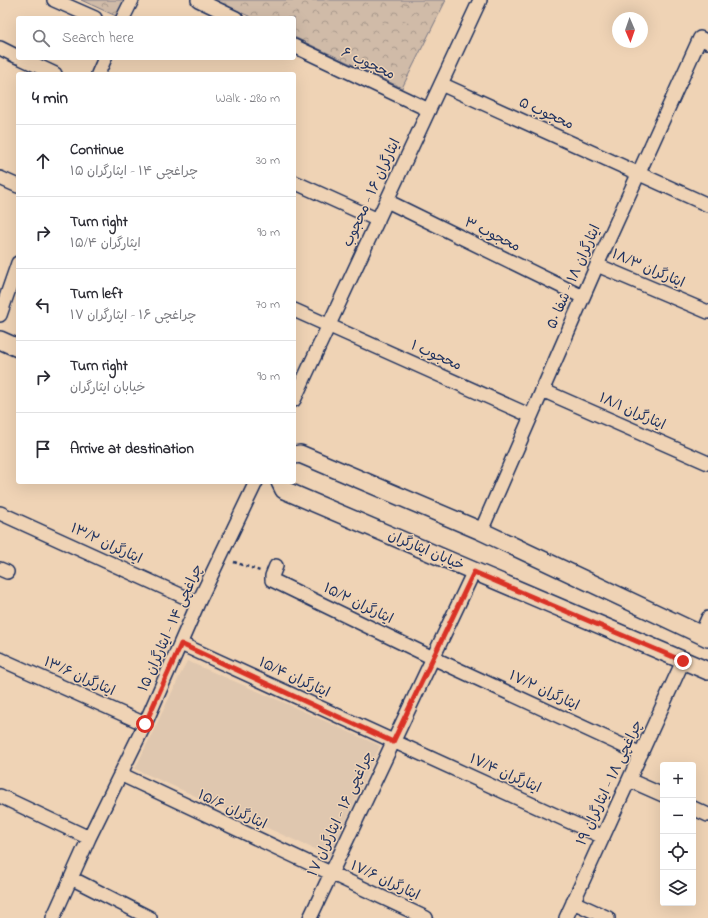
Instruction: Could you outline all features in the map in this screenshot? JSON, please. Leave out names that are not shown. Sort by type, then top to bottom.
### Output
[{"type":"street","points":[[54,0],[90,16]]},
{"type":"street","points":[[125,16],[132,0]]},
{"type":"street","points":[[198,0],[232,16]]},
{"type":"street","name":"ایثارگران ۱۶ - محجوب","points":[[296,396],[480,0]]},
{"type":"street","name":"ایثارگران ۱۸ - شفا ۵۰","points":[[481,531],[638,173],[704,40]]},
{"type":"street","name":"محجوب ۶","points":[[296,47],[429,110]]},
{"type":"street","points":[[0,48],[16,56]]},
{"type":"street","points":[[25,60],[52,72]]},
{"type":"street","points":[[99,72],[104,60]]},
{"type":"street","name":"محجوب ۵","points":[[441,84],[708,205]]},
{"type":"street","points":[[0,178],[16,185]]},
{"type":"street","points":[[296,183],[378,220]]},
{"type":"street","name":"محجوب ۳","points":[[387,201],[583,297]]},
{"type":"street","name":"ایثارگران ۱۸/۳","points":[[598,265],[708,312]]},
{"type":"street","points":[[0,316],[16,270]]},
{"type":"street","name":"محجوب ۱","points":[[296,311],[531,416]]},
{"type":"street","points":[[0,340],[16,347]]},
{"type":"street","name":"ایثارگران ۱۸/۱","points":[[542,390],[708,463]]},
{"type":"street","points":[[296,455],[300,454],[481,531],[704,636],[708,618]]},
{"type":"street","name":"چراغچی ۱۴ - ایثارگران ۱۵","points":[[53,918],[89,838],[145,724],[198,603],[255,484]]},
{"type":"street","name":"خیابان ایثارگران","points":[[281,484],[284,490],[708,672]]},
{"type":"street","name":"ایثارگران ۱۳/۲","points":[[0,513],[198,603]]},
{"type":"street","name":"ایثارگران ۱۵/۲","points":[[274,571],[272,580],[433,658]]},
{"type":"street","name":"چراغچی ۱۶ - ایثارگران ۱۷","points":[[310,918],[474,572]]},
{"type":"street","name":"ایثارگران ۱۵/۴","points":[[181,644],[393,742]]},
{"type":"street","name":"ایثارگران ۱۷/۲","points":[[433,658],[641,754]]},
{"type":"street","name":"ایثارگران ۱۳/۶","points":[[0,659],[145,724]]},
{"type":"street","name":"چراغچی ۱۸ - ایثارگران ۱۹","points":[[566,918],[683,661]]},
{"type":"street","name":"ایثارگران ۱۷/۴","points":[[393,742],[603,836]]},
{"type":"street","name":"ایثارگران ۱۵/۶","points":[[120,774],[331,874]]},
{"type":"street","points":[[629,780],[660,794]]},
{"type":"street","points":[[0,796],[89,838]]},
{"type":"street","points":[[696,809],[708,815]]},
{"type":"street","name":"ایثارگران ۱۷/۶","points":[[331,874],[426,918]]},
{"type":"street","points":[[72,878],[150,918]]},
{"type":"street","points":[[573,902],[608,918]]},
{"type":"path","points":[[221,557],[274,571]]},
{"type":"shaded area","points":[[187,661],[380,746],[330,856],[135,769]]},
{"type":"green space","points":[[81,0],[125,0],[116,16]]},
{"type":"green space","points":[[214,0],[446,0],[402,88],[296,38],[296,16],[249,16]]},
{"type":"route","points":[[145,724],[181,644],[393,742],[474,572],[683,661]]}]
